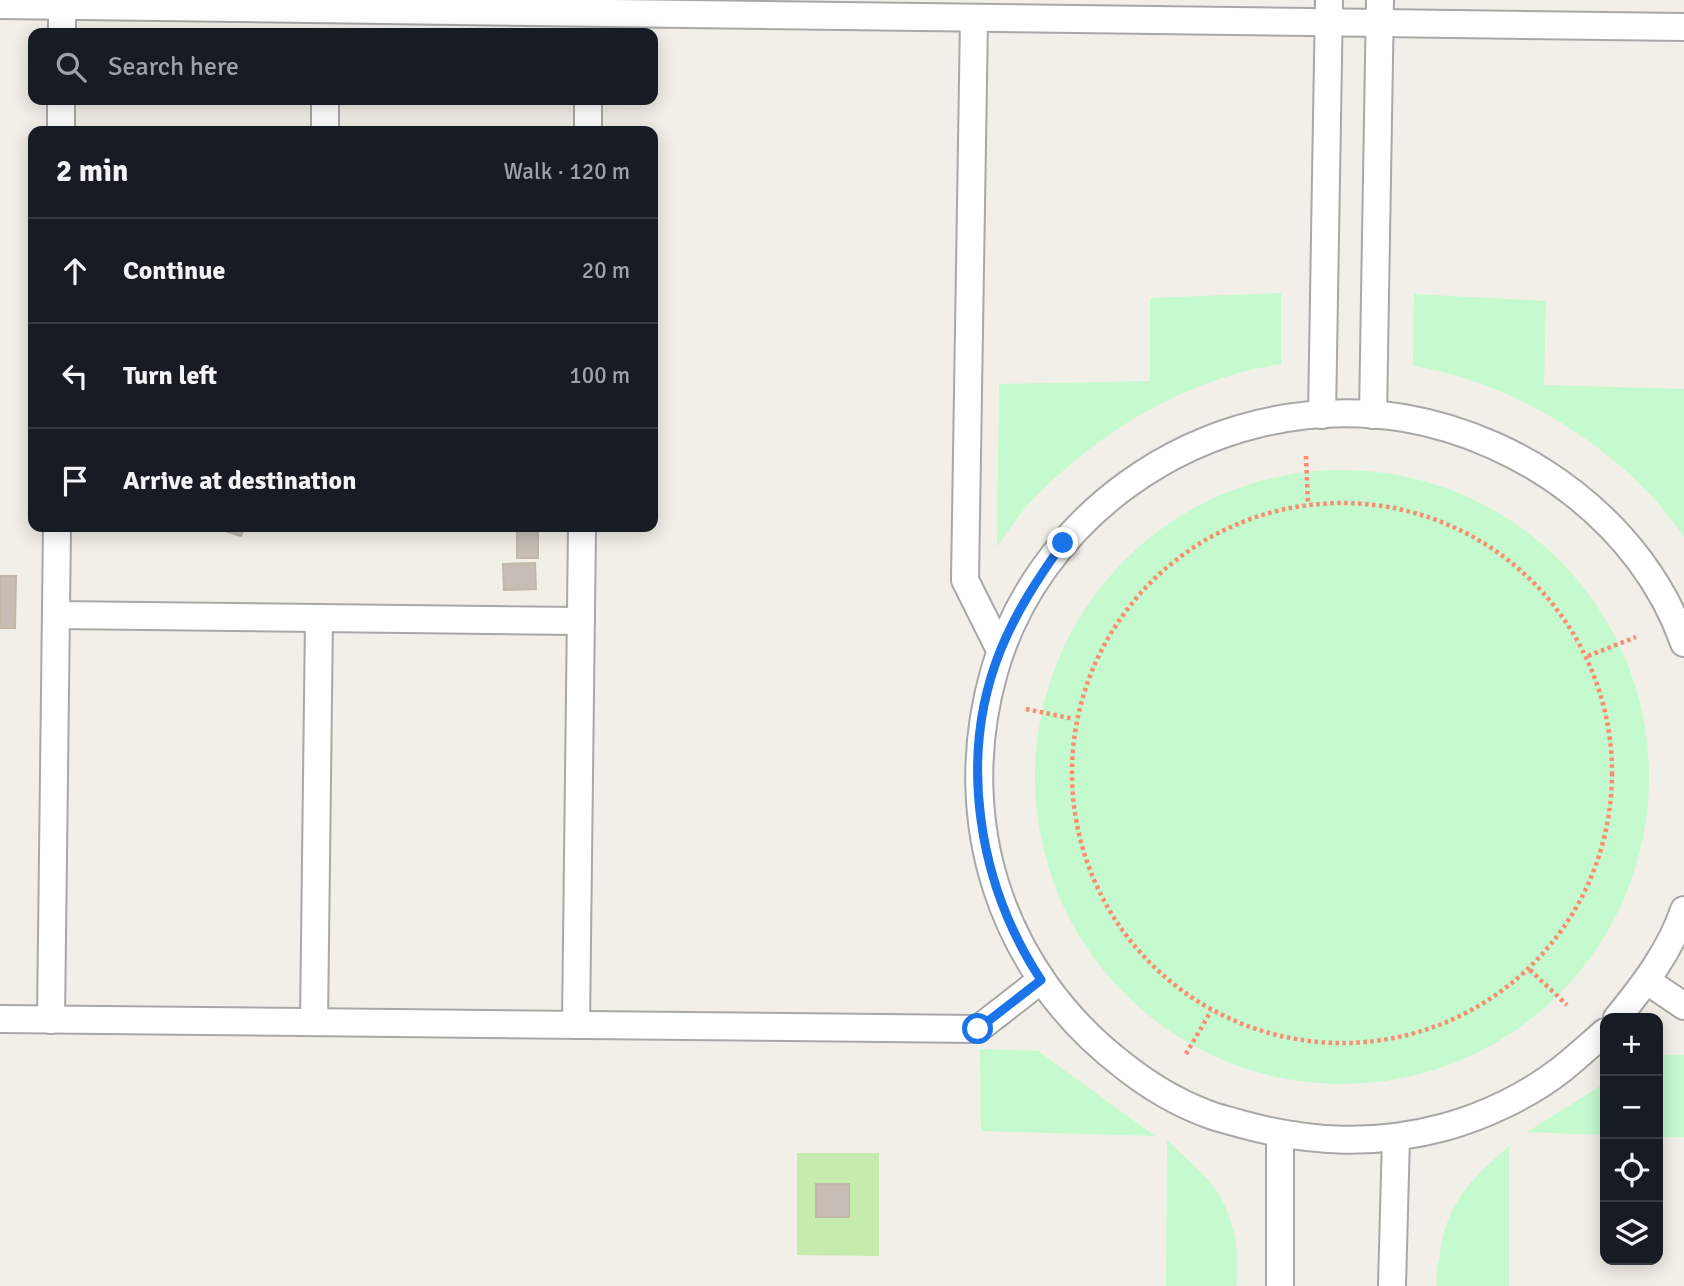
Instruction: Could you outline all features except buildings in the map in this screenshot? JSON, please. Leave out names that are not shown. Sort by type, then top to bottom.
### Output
[{"type":"street","points":[[62,3],[62,28]]},
{"type":"street","points":[[0,5],[62,3],[326,14],[974,18],[1329,11],[1684,27]]},
{"type":"street","points":[[1322,415],[1329,11]]},
{"type":"street","points":[[1373,415],[1380,12]]},
{"type":"street","points":[[974,18],[965,580],[1000,650]]},
{"type":"street","points":[[61,105],[61,126]]},
{"type":"street","points":[[325,105],[325,126]]},
{"type":"street","points":[[587,126],[588,105]]},
{"type":"street","points":[[1600,1036],[1560,1071],[1507,1103],[1448,1126],[1396,1137],[1356,1141],[1280,1135],[1203,1113],[1148,1084],[1098,1047],[1055,1002],[1021,950],[997,893],[982,832],[977,771],[984,709],[1000,650],[1027,594],[1063,543],[1107,499],[1157,463],[1213,436],[1273,419],[1322,415],[1400,417],[1447,427],[1506,450],[1560,482],[1607,523],[1647,571],[1678,625],[1684,643]]},
{"type":"street","points":[[51,1020],[57,532]]},
{"type":"street","points":[[576,1025],[582,532]]},
{"type":"street","points":[[56,615],[581,621]]},
{"type":"street","points":[[313,1022],[319,618]]},
{"type":"street","points":[[1621,1013],[1647,981],[1678,927],[1684,911]]},
{"type":"street","points":[[0,1019],[978,1029],[1041,980]]},
{"type":"street","points":[[1647,981],[1684,1006]]},
{"type":"street","points":[[1280,1135],[1280,1286]]},
{"type":"street","points":[[1392,1286],[1396,1137]]},
{"type":"path","points":[[1306,456],[1308,504]]},
{"type":"path","points":[[1308,504],[1392,507],[1473,535],[1540,587],[1588,656],[1612,738],[1610,823],[1582,902],[1530,970],[1460,1018],[1377,1042],[1291,1040],[1211,1011],[1142,959],[1094,888],[1071,805],[1074,719],[1104,640],[1156,575],[1226,528],[1308,504]]},
{"type":"path","points":[[1588,656],[1636,637]]},
{"type":"path","points":[[1026,709],[1074,719]]},
{"type":"path","points":[[1530,970],[1567,1005]]},
{"type":"path","points":[[1186,1054],[1211,1011]]},
{"type":"green space","points":[[1281,293],[1281,364],[1209,382],[1141,414],[1109,434],[1079,457],[1025,508],[997,547],[999,384],[1150,381],[1150,298]]},
{"type":"green space","points":[[1414,294],[1546,301],[1544,385],[1684,389],[1684,537],[1660,506],[1632,477],[1600,450],[1565,426],[1490,387],[1451,374],[1413,366]]},
{"type":"green space","points":[[1342,470],[1402,476],[1460,493],[1513,521],[1559,560],[1598,606],[1626,659],[1643,717],[1649,777],[1643,837],[1626,895],[1598,948],[1559,994],[1513,1033],[1460,1061],[1402,1078],[1342,1084],[1282,1078],[1224,1061],[1171,1033],[1125,994],[1086,948],[1058,895],[1041,837],[1035,777],[1041,717],[1058,659],[1086,606],[1125,560],[1171,521],[1224,493],[1282,476]]},
{"type":"green space","points":[[980,1049],[1038,1051],[1155,1136],[981,1131]]},
{"type":"green space","points":[[1663,1055],[1684,1055],[1684,1137],[1663,1137]]},
{"type":"green space","points":[[1600,1086],[1600,1135],[1527,1132]]},
{"type":"green space","points":[[1167,1140],[1210,1182],[1224,1204],[1234,1231],[1238,1260],[1236,1286],[1166,1286]]},
{"type":"green space","points":[[1509,1146],[1509,1286],[1437,1286],[1444,1235],[1455,1205],[1483,1170]]},
{"type":"green space","points":[[797,1153],[879,1153],[879,1256],[797,1255]]},
{"type":"route","points":[[978,1029],[1041,980],[1021,950],[997,893],[982,832],[977,771],[984,709],[1000,650],[1027,594],[1063,543]]}]
